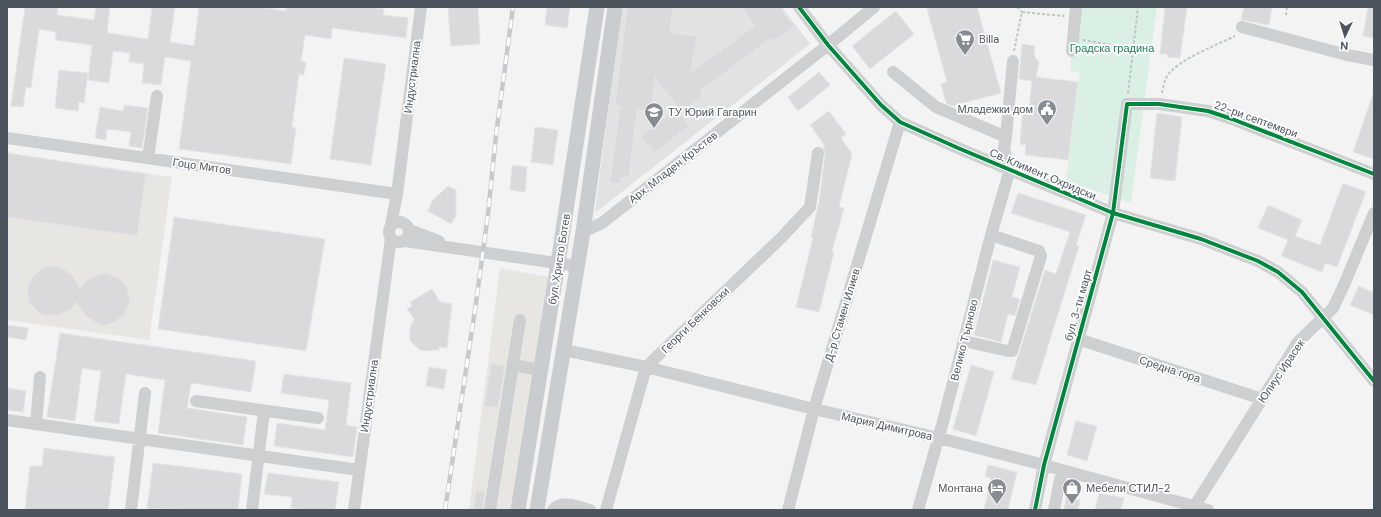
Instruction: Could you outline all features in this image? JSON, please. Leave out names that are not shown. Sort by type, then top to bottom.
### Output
[{"type":"main road","name":"бул. Христо Ботев","points":[[518,510],[597,7]]},
{"type":"main road","name":"бул. Христо Ботев","points":[[538,510],[578,266],[615,7]]},
{"type":"street","name":"Индустриална","points":[[403,235],[389,231],[397,194],[421,7]]},
{"type":"street","name":"Св. Климент Охридски","points":[[799,7],[828,45],[881,105],[900,122],[1113,213],[1201,239],[1258,261],[1278,272],[1302,292],[1374,381]]},
{"type":"street","name":"Арх. Младен Кръстев","points":[[583,232],[602,223],[874,7]]},
{"type":"street","points":[[1072,45],[1075,12]]},
{"type":"street","points":[[1247,28],[1347,55],[1374,60]]},
{"type":"street","points":[[1010,169],[1004,148],[1013,61]]},
{"type":"street","points":[[893,72],[936,107],[1006,138]]},
{"type":"street","points":[[148,158],[157,96]]},
{"type":"street","name":"22-ри септември","points":[[1127,104],[1159,104],[1208,111],[1374,174]]},
{"type":"street","name":"бул. 3-ти март","points":[[1035,510],[1044,465],[1113,213],[1127,104]]},
{"type":"street","name":"Д-р Стамен Илиев","points":[[788,510],[814,409],[900,122]]},
{"type":"street","name":"Гоцо Митов","points":[[7,138],[397,194]]},
{"type":"street","name":"Георги Бенковски","points":[[646,367],[781,238],[810,207],[818,153]]},
{"type":"street","name":"Велико Търново","points":[[918,510],[939,438],[991,235],[1010,169]]},
{"type":"street","name":"Индустриална","points":[[354,510],[384,282],[403,235],[400,206],[397,194]]},
{"type":"street","name":"Юлиус Ирасек","points":[[1194,507],[1298,342],[1333,308],[1374,213]]},
{"type":"street","points":[[403,235],[461,249],[578,266]]},
{"type":"street","points":[[964,341],[1012,351],[1041,256],[1038,251],[991,235]]},
{"type":"street","points":[[490,510],[520,320]]},
{"type":"street","name":"Средна гора","points":[[1078,339],[1262,399]]},
{"type":"street","name":"Мария Димитрова","points":[[564,350],[646,367],[814,409],[939,438],[1208,510]]},
{"type":"street","points":[[513,365],[541,370]]},
{"type":"street","points":[[606,510],[646,367]]},
{"type":"street","points":[[36,424],[40,377]]},
{"type":"street","points":[[131,510],[138,439],[145,393]]},
{"type":"street","points":[[196,401],[318,418]]},
{"type":"street","points":[[252,510],[264,411]]},
{"type":"street","points":[[7,420],[359,470]]},
{"type":"street","points":[[1054,510],[1062,470]]},
{"type":"street","points":[[555,508],[565,504],[590,510]]},
{"type":"path","points":[[1013,61],[1022,12],[1018,7]]},
{"type":"path","points":[[1127,104],[1138,7]]},
{"type":"path","points":[[1286,15],[1287,7]]},
{"type":"path","points":[[1022,12],[1075,12]]},
{"type":"path","points":[[1159,104],[1166,77],[1174,68],[1189,58],[1247,28]]},
{"type":"path","points":[[1072,45],[1133,49]]},
{"type":"shaded area","name":"ТУ Юрий Гагарин","points":[[621,7],[782,7],[810,44],[595,213]]},
{"type":"shaded area","points":[[7,153],[172,177],[149,340],[7,320]]},
{"type":"shaded area","points":[[500,268],[548,277],[513,510],[469,510]]},
{"type":"green space","name":"Градска градина","points":[[1076,7],[1157,7],[1131,203],[1066,181],[1080,72],[1070,71]]},
{"type":"building","points":[[25,7],[58,7],[57,15],[94,20],[96,7],[110,7],[107,33],[148,39],[152,7],[175,7],[170,42],[194,46],[199,7],[258,7],[286,11],[286,7],[368,7],[384,9],[383,15],[408,18],[406,38],[332,28],[331,39],[305,35],[301,61],[306,62],[304,75],[299,74],[292,127],[296,128],[291,164],[179,149],[191,61],[165,57],[161,85],[142,83],[144,64],[129,62],[130,53],[113,51],[109,83],[88,80],[92,45],[55,40],[56,32],[39,29],[31,88],[26,87],[23,107],[11,106]]},
{"type":"building","points":[[448,7],[478,7],[480,44],[451,46]]},
{"type":"building","points":[[570,7],[567,28],[545,25],[547,8]]},
{"type":"building","points":[[627,7],[673,7],[670,33],[697,36],[691,72],[755,26],[742,7],[780,7],[794,27],[773,42],[771,38],[700,91],[703,95],[681,112],[655,77],[651,112],[637,110],[629,178],[621,177],[621,184],[610,183],[620,106],[615,106]]},
{"type":"building","name":"Billa","points":[[934,7],[977,7],[1001,93],[952,106],[946,103],[941,84],[947,82],[927,9]]},
{"type":"building","points":[[1165,7],[1187,7],[1180,58],[1167,57],[1168,54],[1160,54]]},
{"type":"building","points":[[1244,7],[1272,7],[1269,25],[1241,20]]},
{"type":"building","points":[[1368,7],[1374,7],[1374,38],[1363,36]]},
{"type":"building","points":[[896,11],[914,34],[870,69],[852,46]]},
{"type":"building","name":"Младежки дом","points":[[1022,44],[1035,46],[1034,56],[1039,62],[1036,77],[1078,82],[1068,160],[1025,155],[1026,145],[1020,144],[1023,108],[1029,108],[1032,81],[1019,79]]},
{"type":"building","points":[[344,58],[386,64],[371,165],[330,159]]},
{"type":"building","points":[[59,70],[88,73],[84,103],[79,102],[78,111],[55,108]]},
{"type":"building","points":[[819,72],[830,85],[798,111],[788,97]]},
{"type":"building","points":[[1373,94],[1374,95],[1374,159],[1353,152]]},
{"type":"building","points":[[124,105],[148,108],[142,148],[129,146],[131,132],[107,129],[106,140],[95,138],[100,107],[123,111]]},
{"type":"building","points":[[676,109],[689,126],[654,153],[641,136]]},
{"type":"building","points":[[829,111],[846,134],[841,138],[852,154],[839,207],[844,208],[832,251],[834,252],[819,312],[796,307],[813,238],[811,237],[819,202],[825,154],[823,147],[825,146],[810,125]]},
{"type":"building","points":[[1157,113],[1182,117],[1175,181],[1150,178]]},
{"type":"building","points":[[535,127],[558,130],[553,165],[531,162]]},
{"type":"building","points":[[7,153],[146,174],[137,236],[7,217]]},
{"type":"building","points":[[512,165],[527,167],[525,192],[510,190]]},
{"type":"building","points":[[1343,183],[1366,192],[1337,267],[1325,263],[1322,272],[1281,256],[1288,240],[1258,228],[1268,205],[1302,220],[1295,236],[1320,245]]},
{"type":"building","points":[[448,186],[456,190],[456,216],[451,224],[428,211],[432,201]]},
{"type":"building","points":[[1018,193],[1086,215],[1076,245],[1079,246],[1036,385],[1011,379],[1045,270],[1056,274],[1070,232],[1011,213]]},
{"type":"building","points":[[174,217],[325,239],[306,351],[158,329]]},
{"type":"building","points":[[993,260],[1020,267],[1012,297],[1020,299],[1015,316],[1008,314],[1001,342],[974,335]]},
{"type":"building","points":[[55,266],[67,271],[72,275],[80,288],[88,279],[100,274],[107,273],[119,278],[127,288],[129,295],[130,301],[125,313],[115,322],[102,326],[85,315],[77,302],[69,311],[57,316],[44,315],[38,312],[29,302],[27,289],[32,277],[42,268]]},
{"type":"building","points":[[1359,286],[1374,293],[1374,315],[1350,305]]},
{"type":"building","points":[[432,289],[440,302],[452,304],[447,348],[439,347],[439,350],[427,351],[420,350],[410,341],[410,328],[414,319],[407,309],[412,306],[410,302]]},
{"type":"building","points":[[7,325],[28,328],[26,340],[7,337]]},
{"type":"building","points":[[60,333],[256,361],[251,392],[191,383],[187,408],[247,417],[243,445],[158,433],[165,380],[126,374],[119,424],[94,421],[101,371],[82,368],[75,421],[47,417]]},
{"type":"building","points":[[491,363],[505,366],[498,408],[484,406]]},
{"type":"building","points":[[971,365],[994,372],[976,436],[953,429]]},
{"type":"building","points":[[429,367],[447,370],[444,389],[426,386]]},
{"type":"building","points":[[284,374],[351,383],[346,425],[357,427],[353,457],[274,446],[277,423],[325,430],[329,400],[281,393]]},
{"type":"building","points":[[7,388],[26,391],[23,412],[7,410]]},
{"type":"building","points":[[1076,421],[1097,426],[1087,461],[1067,455]]},
{"type":"building","points":[[44,448],[115,457],[108,510],[25,510],[30,466],[42,466]]},
{"type":"building","points":[[153,463],[242,474],[238,510],[147,509]]},
{"type":"building","points":[[988,465],[1017,472],[1008,510],[984,510],[991,478],[985,476]]},
{"type":"building","points":[[268,473],[339,482],[335,510],[304,510],[291,508],[292,497],[264,494]]},
{"type":"building","points":[[476,490],[485,492],[483,510],[473,510]]},
{"type":"building","points":[[1099,493],[1124,498],[1121,510],[1095,510]]},
{"type":"building","name":"Мебели СТИЛ-2","points":[[1066,497],[1080,500],[1078,510],[1064,510]]},
{"type":"railway","points":[[445,510],[476,303],[513,7]]},
{"type":"cycle path","points":[[799,7],[828,45],[881,105],[900,122],[1113,213],[1201,239],[1258,261],[1278,272],[1302,292],[1374,381]]},
{"type":"cycle path","points":[[1035,510],[1044,465],[1113,213],[1127,104],[1159,104],[1208,111],[1374,174]]},
{"type":"place","name":"Billa","points":[[965,56]]},
{"type":"place","name":"Младежки дом","points":[[1047,126]]},
{"type":"place","name":"ТУ Юрий Гагарин","points":[[654,129]]},
{"type":"place","name":"Монтана","points":[[997,505]]},
{"type":"place","name":"Мебели СТИЛ-2","points":[[1072,505]]}]
